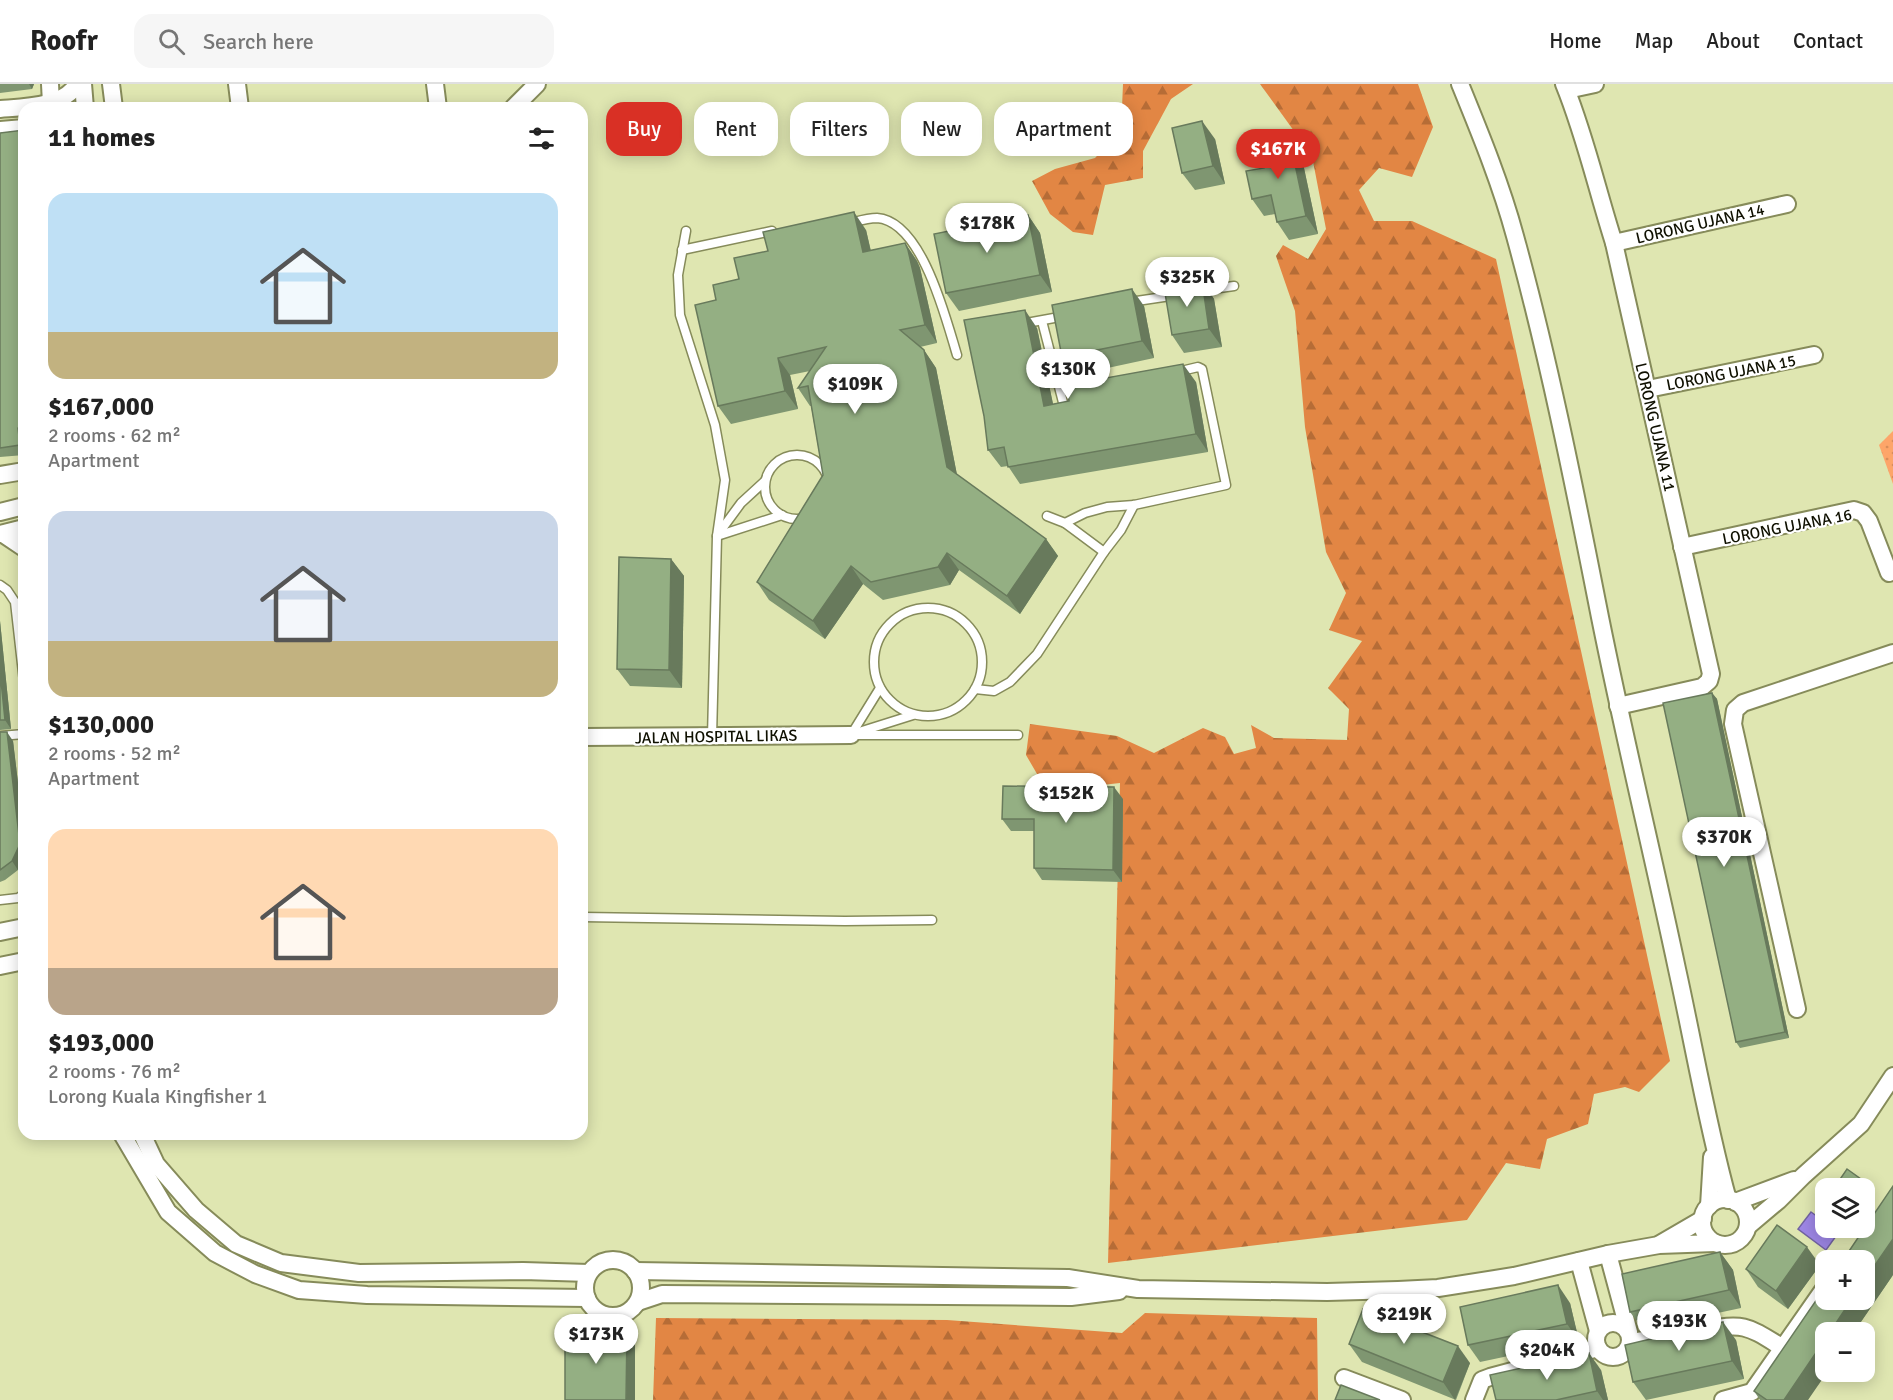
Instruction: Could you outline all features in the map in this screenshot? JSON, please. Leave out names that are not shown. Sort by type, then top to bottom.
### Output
[{"type":"street","points":[[50,84],[51,102]]},
{"type":"street","points":[[54,102],[75,88],[77,84]]},
{"type":"street","points":[[83,84],[84,102]]},
{"type":"street","points":[[111,84],[113,102]]},
{"type":"street","points":[[237,84],[239,102]]},
{"type":"street","points":[[435,84],[437,102]]},
{"type":"street","points":[[519,102],[537,84]]},
{"type":"street","points":[[1460,84],[1514,234],[1551,386],[1618,706],[1678,970],[1713,1144],[1732,1201],[1745,1212],[1748,1226]]},
{"type":"street","points":[[1566,87],[1595,84]]},
{"type":"street","name":"LORONG UJANA 11","points":[[1566,87],[1593,168],[1614,243],[1711,674],[1702,687],[1618,706]]},
{"type":"street","points":[[0,109],[18,107]]},
{"type":"street","points":[[0,130],[18,128]]},
{"type":"street","name":"LORONG UJANA 14","points":[[1614,243],[1787,204]]},
{"type":"street","name":"LORONG UJANA 15","points":[[1648,389],[1814,356]]},
{"type":"street","points":[[0,475],[18,472]]},
{"type":"street","points":[[0,512],[18,508]]},
{"type":"street","name":"LORONG UJANA 16","points":[[1682,547],[1854,510],[1863,513],[1869,521],[1888,573]]},
{"type":"street","points":[[1,534],[18,530]]},
{"type":"street","points":[[1,534],[18,544]]},
{"type":"street","points":[[1797,1009],[1733,724],[1735,710],[1743,703],[1893,653]]},
{"type":"street","name":"JALAN HOSPITAL LIKAS","points":[[588,737],[851,735]]},
{"type":"street","points":[[0,932],[18,928]]},
{"type":"street","points":[[0,966],[18,962]]},
{"type":"street","points":[[638,1302],[641,1286],[635,1271],[629,1265],[612,1260],[603,1262],[589,1273],[585,1289],[586,1298],[591,1306],[607,1316],[616,1317],[625,1314],[638,1302],[662,1294],[1071,1297],[1138,1289],[1327,1292],[1438,1288],[1514,1276],[1608,1254],[1659,1245],[1736,1243],[1742,1238],[1748,1226],[1861,1124],[1893,1076]]},
{"type":"street","points":[[126,1140],[168,1212],[215,1253],[255,1274],[299,1290],[367,1295],[586,1298]]},
{"type":"street","points":[[145,1140],[156,1164],[196,1210],[236,1244],[281,1263],[359,1273],[523,1271],[589,1273]]},
{"type":"street","points":[[1713,1144],[1705,1233],[1715,1243]]},
{"type":"street","points":[[1659,1245],[1721,1200],[1732,1201],[1803,1176]]},
{"type":"street","points":[[1579,1261],[1598,1331],[1596,1340],[1598,1348],[1606,1356],[1617,1357],[1626,1352],[1630,1337],[1608,1254]]},
{"type":"street","points":[[635,1271],[1068,1278],[1138,1289]]},
{"type":"street","points":[[1723,1400],[1752,1392],[1815,1302]]},
{"type":"street","points":[[1598,1331],[1606,1324],[1616,1323],[1630,1337]]},
{"type":"street","points":[[1630,1337],[1730,1324],[1744,1326],[1784,1348]]},
{"type":"street","points":[[1474,1400],[1482,1380],[1598,1348]]},
{"type":"street","points":[[1344,1378],[1402,1400]]},
{"type":"lane","points":[[838,225],[878,218],[898,227],[915,244],[936,287],[957,355]]},
{"type":"lane","points":[[682,250],[778,230]]},
{"type":"lane","points":[[686,231],[678,275],[680,315],[715,425],[725,480],[717,536],[712,737]]},
{"type":"lane","points":[[1124,303],[1234,286]]},
{"type":"lane","points":[[1012,325],[1077,313]]},
{"type":"lane","points":[[1042,321],[1066,414]]},
{"type":"lane","points":[[1065,523],[1085,513],[1107,507],[1134,505],[1226,485],[1202,369],[1171,374]]},
{"type":"lane","points":[[797,454],[807,456],[817,461],[828,477],[827,498],[819,510],[809,517],[799,519],[782,515],[771,506],[765,492],[765,480],[768,471],[786,456],[797,454]]},
{"type":"lane","points":[[717,536],[741,503],[765,480]]},
{"type":"lane","points":[[975,689],[994,691],[1010,682],[1036,654],[1121,530],[1134,505]]},
{"type":"lane","points":[[717,536],[782,515]]},
{"type":"lane","points":[[1047,516],[1065,523],[1104,552]]},
{"type":"lane","points":[[0,585],[7,590],[15,602],[18,629]]},
{"type":"lane","points":[[851,735],[913,715],[936,716],[950,712],[964,703],[975,689],[982,667],[980,647],[969,627],[952,614],[936,608],[920,608],[905,612],[890,623],[880,635],[874,655],[874,674],[880,688],[894,705],[913,715]]},
{"type":"lane","points":[[851,735],[880,688]]},
{"type":"lane","points":[[0,736],[18,734]]},
{"type":"lane","points":[[851,735],[1018,735]]},
{"type":"lane","points":[[0,900],[18,898]]},
{"type":"lane","points":[[588,917],[932,920]]},
{"type":"shaded area","points":[[1893,431],[1893,484],[1879,445]]},
{"type":"shaded area","points":[[1811,1212],[1815,1215],[1815,1238],[1835,1238],[1826,1250],[1798,1229]]},
{"type":"green space","points":[[1123,84],[1193,84],[1171,99],[1143,151],[1143,178],[1105,185],[1093,235],[1073,232],[1050,214],[1032,181],[1055,169],[1097,156],[1133,156],[1133,102],[1122,102]]},
{"type":"green space","points":[[1260,84],[1418,84],[1433,127],[1412,177],[1379,168],[1359,190],[1374,221],[1412,221],[1496,259],[1670,1061],[1639,1092],[1625,1087],[1594,1094],[1588,1124],[1547,1139],[1540,1169],[1506,1163],[1467,1220],[1108,1263],[1120,783],[1047,791],[1026,755],[1030,724],[1117,736],[1154,753],[1203,728],[1225,737],[1234,754],[1256,748],[1251,725],[1274,738],[1347,740],[1349,709],[1328,688],[1362,641],[1329,630],[1346,593],[1326,552],[1305,427],[1295,311],[1276,256],[1283,245],[1308,259],[1326,229],[1312,156]]},
{"type":"green space","points":[[1145,1313],[1317,1318],[1318,1400],[653,1400],[656,1318],[947,1320],[1122,1333]]},
{"type":"building","points":[[1202,121],[1213,166],[1182,173],[1172,128]]},
{"type":"building","points":[[18,131],[18,445],[0,448],[0,133]]},
{"type":"building","points":[[1289,136],[1306,216],[1277,222],[1271,195],[1252,199],[1246,171],[1264,168],[1259,143]]},
{"type":"building","points":[[854,212],[863,252],[905,243],[908,250],[925,325],[900,330],[924,350],[947,467],[1046,539],[1007,596],[947,553],[938,567],[871,582],[851,566],[813,621],[757,582],[823,475],[808,386],[798,388],[826,347],[778,358],[785,391],[718,406],[695,305],[716,300],[713,285],[739,279],[734,258],[768,251],[763,232]]},
{"type":"building","points":[[1028,215],[1040,275],[946,293],[934,234]]},
{"type":"building","points":[[1202,281],[1209,329],[1172,335],[1164,287]]},
{"type":"building","points":[[1132,289],[1142,341],[1062,357],[1052,305]]},
{"type":"building","points":[[1025,310],[1044,406],[1069,401],[1067,385],[1183,364],[1196,434],[1008,467],[1004,447],[988,450],[984,416],[964,320]]},
{"type":"building","points":[[619,557],[671,559],[669,670],[617,669]]},
{"type":"building","points":[[0,671],[5,720],[0,720]]},
{"type":"building","points":[[1712,693],[1785,1032],[1736,1042],[1663,703]]},
{"type":"building","points":[[0,732],[7,732],[18,827],[18,848],[12,861],[0,870]]},
{"type":"building","points":[[1003,786],[1114,787],[1113,870],[1034,868],[1034,819],[1002,819]]},
{"type":"building","points":[[1847,1169],[1859,1178],[1841,1178]]},
{"type":"building","points":[[1893,1186],[1893,1239],[1875,1265],[1875,1250],[1850,1250],[1858,1238],[1875,1238],[1875,1213]]},
{"type":"building","points":[[1777,1225],[1807,1247],[1776,1291],[1746,1269]]},
{"type":"building","points":[[1720,1252],[1729,1290],[1630,1312],[1622,1274]]},
{"type":"building","points":[[1558,1285],[1567,1324],[1468,1345],[1460,1307]]},
{"type":"building","points":[[1815,1302],[1815,1310],[1845,1310],[1837,1322],[1815,1322],[1815,1354],[1784,1400],[1767,1400],[1754,1391]]},
{"type":"building","points":[[1363,1309],[1458,1346],[1443,1382],[1349,1344]]},
{"type":"building","points":[[1723,1322],[1732,1361],[1633,1382],[1625,1345]]},
{"type":"building","points":[[565,1329],[627,1330],[626,1400],[565,1400]]},
{"type":"building","points":[[1589,1353],[1597,1391],[1556,1400],[1496,1400],[1490,1375]]},
{"type":"building","points":[[1341,1385],[1380,1400],[1335,1400]]}]
